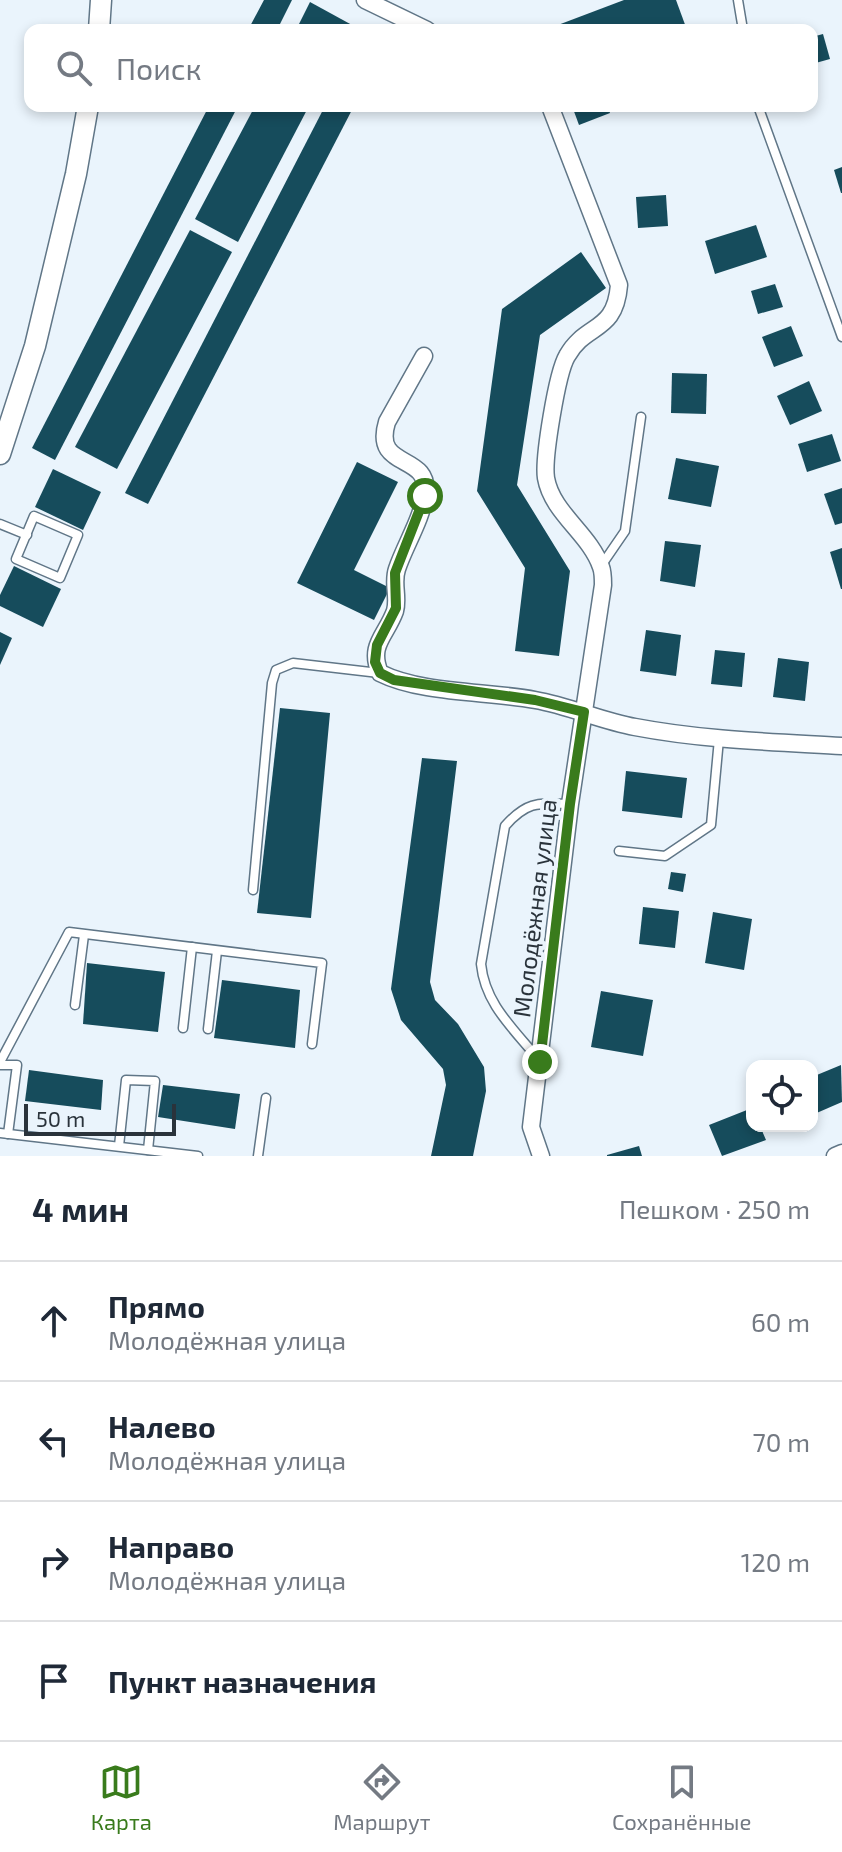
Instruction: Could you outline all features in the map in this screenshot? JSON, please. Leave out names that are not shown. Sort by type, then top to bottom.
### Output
[{"type":"street","points":[[99,24],[101,0]]},
{"type":"street","points":[[365,0],[415,24]]},
{"type":"street","points":[[0,454],[35,346],[56,266],[87,112]]},
{"type":"street","points":[[552,112],[619,285],[618,302],[613,314],[575,344],[566,357],[547,458],[546,478],[554,499],[601,567]]},
{"type":"street","points":[[424,356],[387,422],[384,434],[387,448],[395,457],[420,471],[425,481],[425,496],[395,573],[396,608],[377,645],[375,662],[380,673],[394,680],[535,700],[638,728],[719,738],[842,746]]},
{"type":"street","name":"Молодёжная улица","points":[[541,1156],[531,1127],[570,804],[603,585],[601,567]]},
{"type":"street","points":[[835,1156],[842,1153]]},
{"type":"lane","points":[[738,0],[742,24]]},
{"type":"lane","points":[[760,112],[842,337]]},
{"type":"lane","points":[[601,567],[625,531],[641,417]]},
{"type":"lane","points":[[34,516],[78,535],[60,578],[16,559],[27,535],[34,516]]},
{"type":"lane","points":[[0,524],[27,535]]},
{"type":"lane","points":[[253,890],[272,683],[276,670],[293,663],[380,673]]},
{"type":"lane","points":[[619,851],[665,856],[711,825],[719,738]]},
{"type":"lane","points":[[540,1062],[490,1000],[483,983],[481,964],[505,826],[519,810],[536,803],[570,804]]},
{"type":"lane","points":[[198,1156],[4,1133],[17,1065],[0,1064],[69,932],[322,963],[312,1044]]},
{"type":"lane","points":[[75,1005],[84,935]]},
{"type":"lane","points":[[183,1028],[192,947]]},
{"type":"lane","points":[[208,1029],[217,951]]},
{"type":"lane","points":[[119,1146],[126,1080],[155,1081],[148,1150]]},
{"type":"lane","points":[[258,1156],[266,1098]]},
{"type":"building","points":[[264,0],[292,0],[280,24],[251,24]]},
{"type":"building","points":[[624,0],[676,0],[685,24],[561,24]]},
{"type":"building","points":[[310,2],[350,24],[299,24]]},
{"type":"building","points":[[823,34],[830,59],[818,62],[818,35]]},
{"type":"building","points":[[206,112],[235,112],[55,460],[32,448]]},
{"type":"building","points":[[252,112],[306,112],[238,242],[195,219]]},
{"type":"building","points":[[322,112],[351,112],[148,504],[125,493]]},
{"type":"building","points":[[574,112],[610,112],[610,113],[579,125]]},
{"type":"building","points":[[842,167],[842,193],[841,193],[834,170]]},
{"type":"building","points":[[666,195],[668,226],[638,228],[636,197]]},
{"type":"building","points":[[756,225],[767,257],[715,274],[705,241]]},
{"type":"building","points":[[190,230],[232,252],[117,469],[75,447]]},
{"type":"building","points":[[581,252],[606,288],[540,335],[517,485],[570,571],[559,656],[515,651],[525,568],[477,491],[502,309]]},
{"type":"building","points":[[775,284],[783,307],[758,314],[751,291]]},
{"type":"building","points":[[791,326],[803,356],[774,367],[762,337]]},
{"type":"building","points":[[672,373],[707,374],[706,414],[671,413]]},
{"type":"building","points":[[809,381],[822,411],[790,425],[777,396]]},
{"type":"building","points":[[832,434],[841,461],[807,472],[798,444]]},
{"type":"building","points":[[676,458],[719,466],[711,507],[668,499]]},
{"type":"building","points":[[357,462],[398,482],[354,570],[390,588],[374,620],[297,583]]},
{"type":"building","points":[[53,469],[101,492],[83,530],[35,507]]},
{"type":"building","points":[[842,488],[842,523],[835,525],[824,494]]},
{"type":"building","points":[[665,541],[701,545],[695,587],[660,581]]},
{"type":"building","points":[[842,548],[842,589],[841,589],[830,552]]},
{"type":"building","points":[[14,566],[61,589],[43,627],[0,606],[0,595]]},
{"type":"building","points":[[646,630],[681,635],[676,676],[640,671]]},
{"type":"building","points":[[0,632],[12,638],[0,665]]},
{"type":"building","points":[[715,650],[745,653],[742,687],[711,684]]},
{"type":"building","points":[[778,658],[809,662],[805,701],[773,697]]},
{"type":"building","points":[[280,708],[330,713],[311,918],[257,913]]},
{"type":"building","points":[[422,758],[457,761],[430,982],[435,1000],[458,1024],[484,1067],[486,1091],[473,1156],[431,1156],[446,1085],[443,1069],[401,1020],[391,989]]},
{"type":"building","points":[[626,771],[687,778],[682,818],[622,811]]},
{"type":"building","points":[[671,872],[686,874],[683,892],[668,889]]},
{"type":"building","points":[[643,907],[679,911],[675,948],[639,944]]},
{"type":"building","points":[[713,912],[752,919],[744,970],[705,963]]},
{"type":"building","points":[[87,963],[165,972],[158,1032],[83,1024]]},
{"type":"building","points":[[222,980],[300,990],[295,1048],[214,1038]]},
{"type":"building","points":[[601,991],[653,1000],[643,1056],[591,1047]]},
{"type":"building","points":[[841,1065],[842,1102],[818,1112],[818,1075]]},
{"type":"building","points":[[29,1070],[103,1080],[101,1110],[25,1101]]},
{"type":"building","points":[[163,1085],[240,1094],[235,1129],[158,1117]]},
{"type":"building","points":[[746,1110],[746,1132],[763,1132],[766,1140],[722,1156],[709,1125]]},
{"type":"building","points":[[639,1146],[642,1156],[607,1156],[607,1155]]},
{"type":"route","points":[[425,496],[395,573],[396,608],[377,645],[375,662],[380,673],[394,680],[535,700],[584,712],[570,804],[540,1062]]}]
